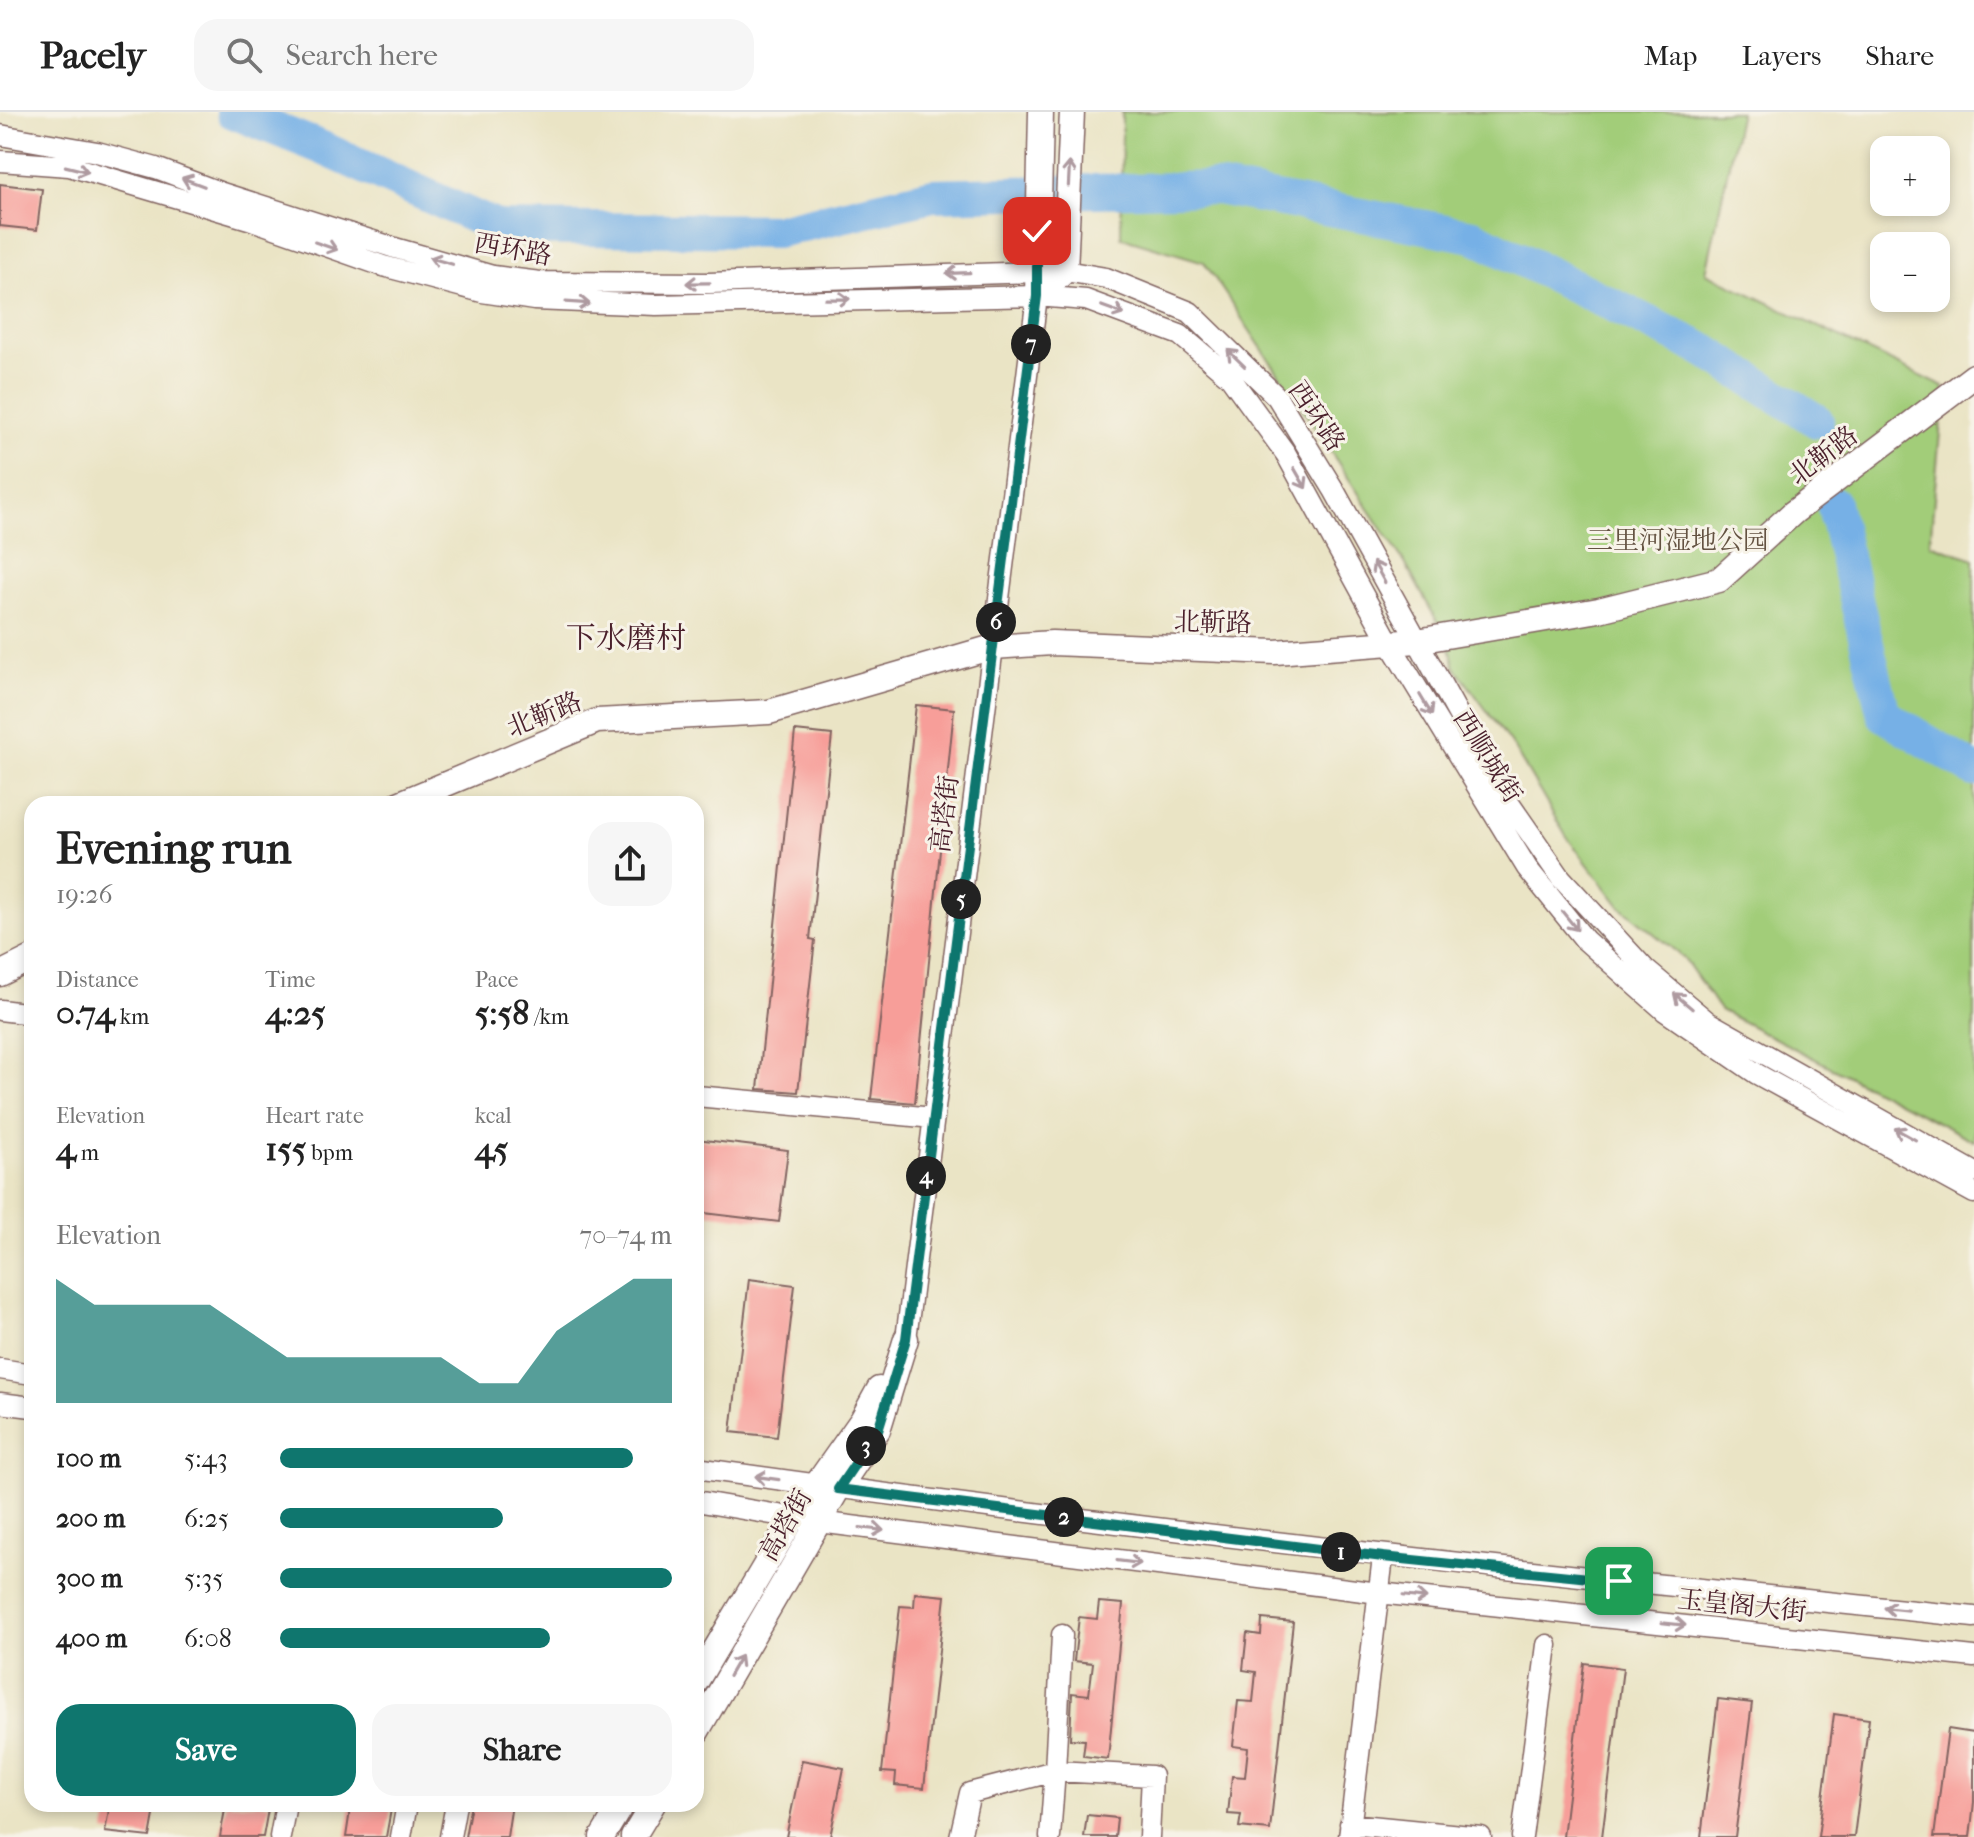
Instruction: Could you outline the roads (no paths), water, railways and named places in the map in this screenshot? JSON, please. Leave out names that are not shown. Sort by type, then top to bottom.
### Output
[{"type":"main road","points":[[1037,296],[1041,112]]},
{"type":"main road","points":[[1037,296],[1065,271],[1072,112]]},
{"type":"main road","name":"北靳路","points":[[417,796],[597,721],[769,712],[993,647],[1052,643],[1275,652],[1417,641],[1599,610],[1719,580],[1794,512],[1974,376]]},
{"type":"main road","points":[[0,974],[24,962]]},
{"type":"main road","name":"高塔街","points":[[704,1669],[795,1515],[827,1487],[878,1430],[906,1339]]},
{"type":"main road","name":"高塔街","points":[[704,1719],[819,1522],[827,1487]]},
{"type":"main road","points":[[602,1837],[617,1812]]},
{"type":"main road","points":[[633,1837],[648,1812]]},
{"type":"street","name":"西环路","points":[[0,135],[49,141],[156,168],[251,203],[493,276],[588,284],[709,283],[1036,270],[1106,278],[1190,312],[1277,397],[1334,490],[1417,641]]},
{"type":"street","name":"西环路","points":[[0,161],[69,166],[252,220],[383,266],[482,292],[534,300],[656,305],[1037,296]]},
{"type":"street","name":"西顺城街","points":[[1037,296],[1086,300],[1180,335],[1230,377],[1286,454],[1389,642],[1527,868],[1585,940],[1665,1011],[1757,1074],[1974,1193]]},
{"type":"street","name":"高塔街","points":[[906,1339],[1037,296]]},
{"type":"street","name":"西顺城街","points":[[1417,641],[1500,790],[1552,866],[1646,970],[1708,1022],[1974,1172]]},
{"type":"street","points":[[0,1010],[24,1013]]},
{"type":"street","points":[[704,1097],[934,1118]]},
{"type":"street","points":[[0,1369],[24,1373]]},
{"type":"street","points":[[0,1403],[24,1406]]},
{"type":"street","name":"玉皇阁大街","points":[[704,1469],[1383,1557],[1974,1617]]},
{"type":"street","name":"玉皇阁大街","points":[[704,1502],[795,1515],[819,1522],[1379,1593],[1974,1657]]},
{"type":"street","points":[[1383,1557],[1350,1831],[1481,1837]]},
{"type":"street","points":[[1050,1837],[1062,1635]]},
{"type":"street","points":[[1522,1837],[1547,1645]]},
{"type":"street","points":[[960,1837],[970,1793],[1055,1771],[1152,1776],[1149,1837]]},
{"type":"street","points":[[280,1837],[285,1812]]},
{"type":"street","points":[[401,1837],[406,1812]]},
{"type":"street","points":[[450,1837],[455,1812]]},
{"type":"waterway","points":[[233,112],[320,147],[499,228],[777,231],[933,195],[1217,188],[1473,236],[1704,350],[1817,421]]},
{"type":"waterway","points":[[1833,503],[1884,715],[1974,770]]},
{"type":"district","name":"下水磨村","points":[[626,638]]},
{"type":"park label","name":"三里河湿地公园","points":[[1678,540]]}]
